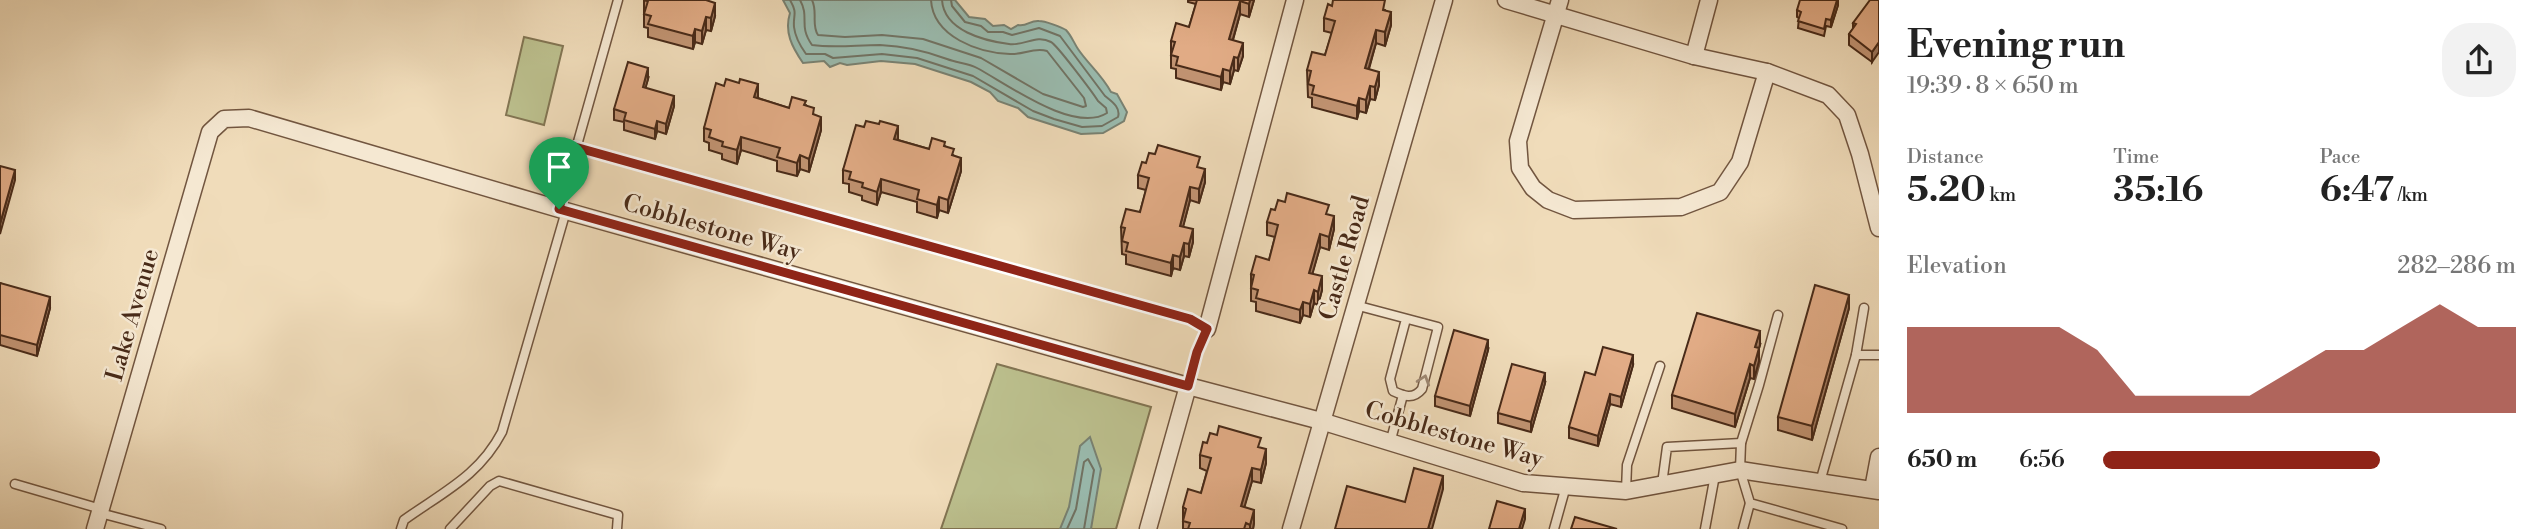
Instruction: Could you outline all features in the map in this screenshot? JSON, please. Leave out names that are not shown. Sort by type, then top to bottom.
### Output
[{"type":"street","points":[[1207,329],[1295,0]]},
{"type":"street","name":"Castle Road","points":[[1291,529],[1444,0]]},
{"type":"street","points":[[1506,0],[1558,7],[1694,56],[1767,72],[1828,95],[1847,115],[1879,228]]},
{"type":"street","points":[[1694,56],[1709,0]]},
{"type":"street","points":[[1558,7],[1518,141],[1520,168],[1533,188],[1548,200],[1574,210],[1681,207],[1720,192],[1740,162],[1767,72]]},
{"type":"street","name":"Cobblestone Way","points":[[224,119],[249,118],[562,210],[1321,421],[1523,483],[1626,491],[1740,470],[1876,490]]},
{"type":"street","name":"Lake Avenue","points":[[99,517],[200,160],[210,132],[224,119]]},
{"type":"street","points":[[1148,529],[1188,386]]},
{"type":"street","points":[[1876,490],[1879,457]]},
{"type":"lane","points":[[401,529],[404,520],[471,475],[493,451],[502,432],[562,210],[575,147],[618,0]]},
{"type":"lane","name":"Cobblestone Way","points":[[575,147],[1190,319],[1207,329]]},
{"type":"lane","points":[[1355,304],[1438,327],[1422,389],[1410,397],[1393,391],[1390,379],[1406,319]]},
{"type":"lane","points":[[1820,482],[1856,355],[1864,308]]},
{"type":"lane","points":[[1742,529],[1750,503],[1740,470],[1741,443],[1778,315]]},
{"type":"lane","points":[[1188,386],[1197,352],[1207,329]]},
{"type":"lane","points":[[1856,355],[1879,355]]},
{"type":"lane","points":[[1626,491],[1627,465],[1660,366]]},
{"type":"lane","points":[[1390,443],[1404,395]]},
{"type":"lane","points":[[1662,484],[1667,447],[1741,443]]},
{"type":"lane","points":[[1705,529],[1716,475]]},
{"type":"lane","points":[[450,529],[490,486],[499,481],[618,515],[617,529]]},
{"type":"lane","points":[[15,484],[99,517],[162,529]]},
{"type":"lane","points":[[1554,529],[1566,486]]},
{"type":"lane","points":[[1750,503],[1842,529]]},
{"type":"green space","points":[[524,37],[563,46],[544,125],[506,115]]},
{"type":"green space","points":[[997,364],[1151,407],[1116,529],[941,529]]},
{"type":"water","points":[[783,0],[955,0],[969,17],[985,19],[993,26],[1004,25],[1011,29],[1036,21],[1053,24],[1066,30],[1111,92],[1117,94],[1127,112],[1124,121],[1103,133],[1081,134],[1028,117],[1018,108],[998,101],[990,92],[971,82],[915,64],[881,61],[847,65],[840,63],[830,67],[824,61],[803,63],[790,39],[790,13]]},
{"type":"water","points":[[1090,437],[1101,469],[1091,529],[1060,529],[1069,507],[1080,446]]},
{"type":"building","points":[[644,0],[706,0],[715,3],[711,18],[706,17],[702,31],[695,29],[693,36],[648,24],[651,16],[644,14],[648,1]]},
{"type":"building","points":[[1197,0],[1250,0],[1249,4],[1240,1],[1229,39],[1243,43],[1238,58],[1234,57],[1230,71],[1223,69],[1221,77],[1176,65],[1178,57],[1171,55],[1175,42],[1171,41],[1176,23],[1189,27]]},
{"type":"building","points":[[1333,0],[1385,0],[1383,10],[1391,12],[1385,32],[1376,30],[1365,68],[1379,72],[1375,87],[1370,86],[1366,100],[1359,98],[1357,106],[1312,94],[1314,86],[1308,84],[1311,71],[1307,70],[1312,52],[1325,55],[1335,21],[1324,18],[1328,4],[1332,6]]},
{"type":"building","points":[[1800,0],[1837,0],[1831,20],[1826,19],[1824,29],[1798,21],[1801,12],[1797,10]]},
{"type":"building","points":[[1870,0],[1879,0],[1879,42],[1872,52],[1849,34],[1856,24],[1853,23]]},
{"type":"building","points":[[628,62],[648,68],[643,87],[674,96],[666,124],[657,121],[655,129],[624,120],[626,113],[614,109]]},
{"type":"building","points":[[726,79],[739,83],[740,79],[758,84],[754,97],[789,108],[792,97],[806,101],[804,105],[814,108],[813,114],[821,117],[809,159],[800,155],[797,163],[777,157],[780,148],[741,137],[737,150],[722,146],[723,142],[709,137],[711,130],[704,128],[716,83],[724,86]]},
{"type":"building","points":[[866,121],[879,124],[880,121],[898,126],[894,139],[929,149],[932,138],[945,142],[944,146],[954,149],[952,155],[961,158],[948,200],[939,197],[937,205],[917,199],[919,190],[881,179],[877,192],[862,187],[863,183],[849,179],[851,172],[843,170],[856,125],[864,127]]},
{"type":"building","points":[[1158,145],[1200,157],[1197,167],[1205,169],[1199,189],[1190,187],[1180,226],[1193,229],[1189,244],[1184,243],[1180,257],[1173,255],[1171,263],[1126,251],[1128,243],[1122,241],[1125,228],[1121,227],[1126,209],[1140,212],[1149,178],[1138,175],[1142,162],[1146,163],[1149,153],[1155,154]]},
{"type":"building","points":[[0,166],[15,170],[0,224]]},
{"type":"building","points":[[1287,193],[1329,205],[1326,214],[1334,216],[1329,237],[1320,234],[1309,273],[1322,276],[1318,292],[1314,290],[1310,304],[1303,302],[1300,310],[1256,298],[1258,290],[1251,288],[1254,275],[1251,274],[1256,256],[1269,260],[1278,225],[1267,222],[1271,209],[1275,210],[1278,200],[1285,202]]},
{"type":"building","points":[[0,283],[50,297],[37,345],[0,335]]},
{"type":"building","points":[[1815,285],[1849,295],[1812,426],[1778,417]]},
{"type":"building","points":[[1697,313],[1760,331],[1755,347],[1759,348],[1754,366],[1750,364],[1735,414],[1672,395]]},
{"type":"building","points":[[1454,330],[1488,340],[1470,406],[1435,396]]},
{"type":"building","points":[[1603,347],[1633,355],[1621,397],[1610,394],[1598,436],[1569,427],[1585,372],[1595,375]]},
{"type":"building","points":[[1512,364],[1545,373],[1531,422],[1498,413]]},
{"type":"building","points":[[1219,426],[1261,438],[1258,447],[1266,449],[1261,470],[1252,468],[1241,506],[1254,510],[1250,525],[1246,523],[1244,529],[1188,529],[1190,523],[1183,521],[1186,509],[1183,507],[1188,489],[1201,493],[1211,458],[1200,455],[1203,442],[1207,443],[1210,433],[1217,435]]},
{"type":"building","points":[[1414,468],[1443,476],[1428,529],[1335,529],[1347,486],[1405,502]]},
{"type":"building","points":[[1497,501],[1525,509],[1519,529],[1489,529]]},
{"type":"building","points":[[1575,517],[1617,529],[1571,529]]},
{"type":"route","points":[[575,147],[1190,319],[1207,329],[1197,352],[1188,386],[559,209],[575,147]]}]
